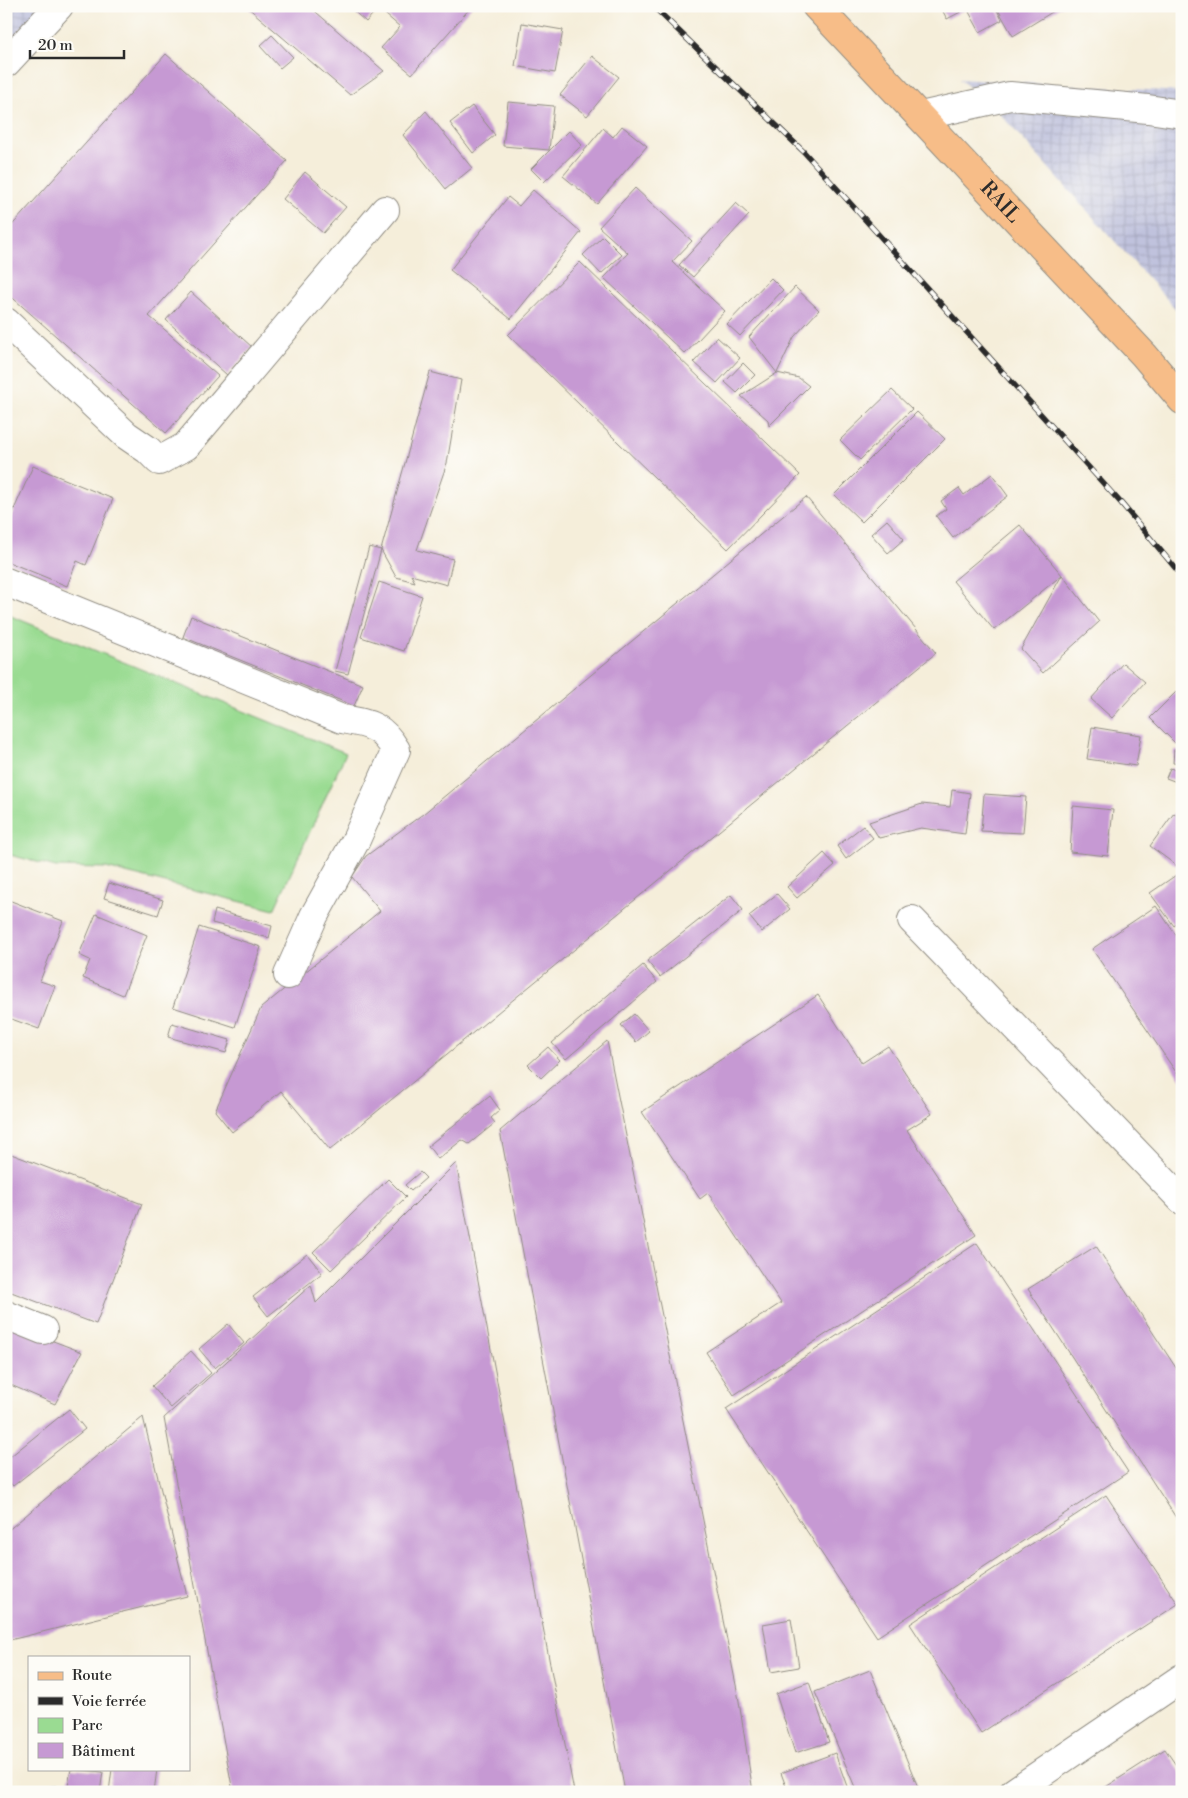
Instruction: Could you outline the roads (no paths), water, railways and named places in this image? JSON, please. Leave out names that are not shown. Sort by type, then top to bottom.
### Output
[{"type":"main road","name":"RAIL","points":[[816,6],[1144,355],[1182,400]]},
{"type":"street","points":[[7,61],[59,6]]},
{"type":"street","points":[[921,116],[1010,96],[1182,114]]},
{"type":"street","points":[[6,322],[126,435],[148,450],[159,461],[186,446],[386,210]]},
{"type":"street","points":[[6,582],[342,719],[373,725],[388,736],[396,750],[356,840],[314,916],[288,975]]},
{"type":"street","points":[[912,920],[1182,1200]]},
{"type":"street","points":[[6,1315],[43,1330]]},
{"type":"street","points":[[1014,1792],[1182,1678]]},
{"type":"railway","points":[[653,6],[804,152],[1121,503],[1182,576]]}]
